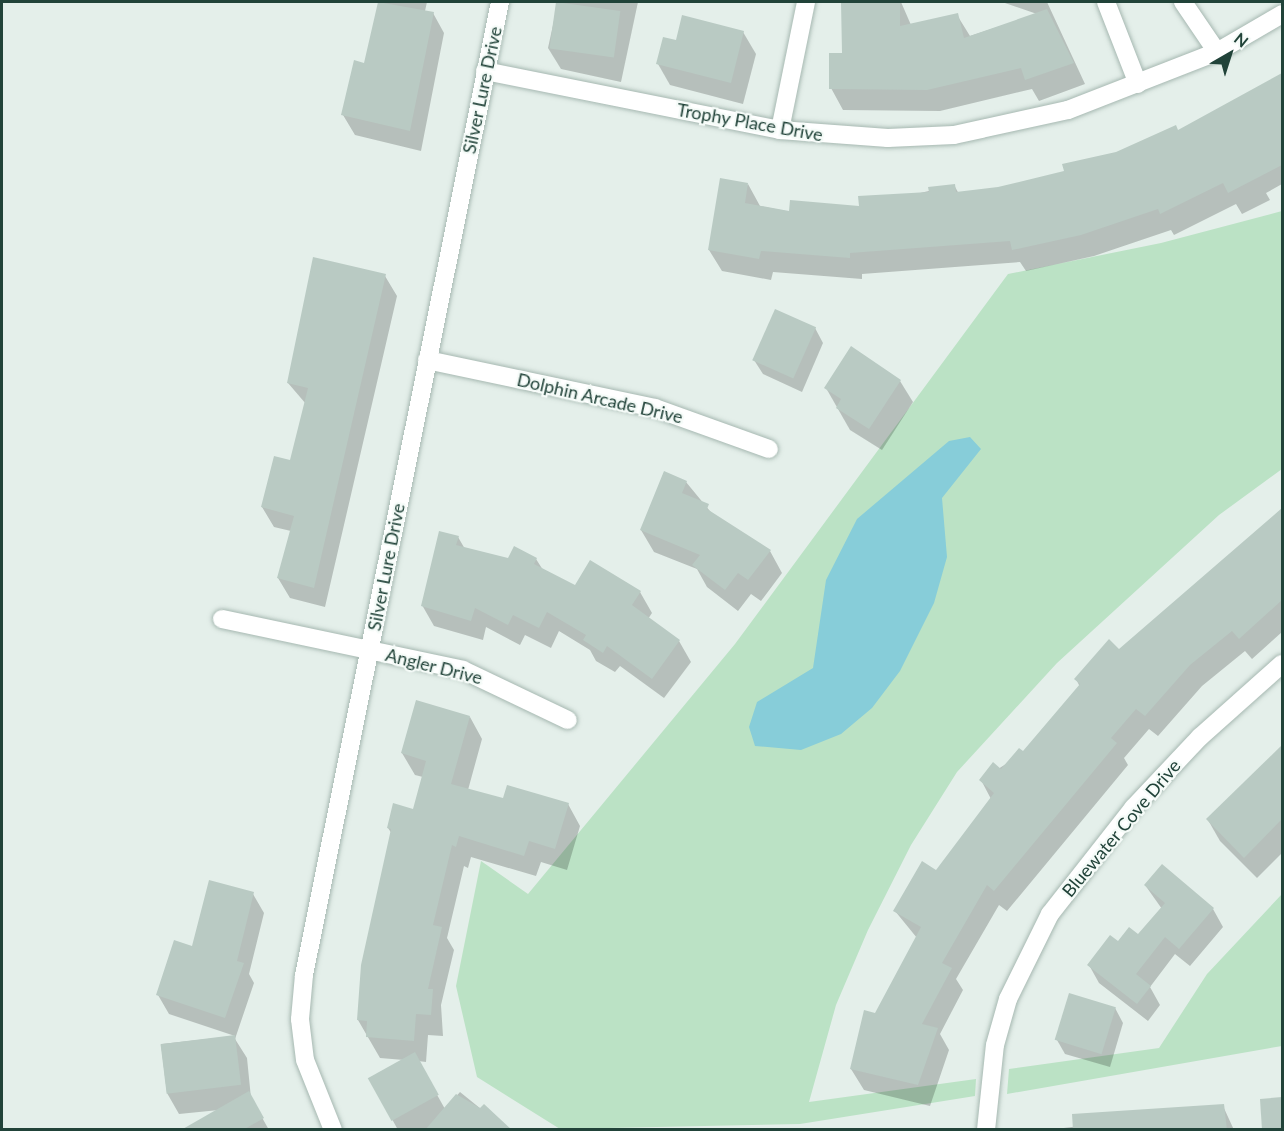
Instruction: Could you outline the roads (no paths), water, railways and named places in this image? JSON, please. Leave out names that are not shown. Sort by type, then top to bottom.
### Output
[{"type":"street","name":"Silver Lure Drive","points":[[333,1130],[310,1078],[300,1019],[304,975],[500,2]]},
{"type":"street","points":[[780,130],[806,2]]},
{"type":"street","points":[[1106,2],[1138,84]]},
{"type":"street","points":[[1183,2],[1217,52]]},
{"type":"street","name":"Trophy Place Drive","points":[[485,71],[780,130],[877,137],[954,135],[1068,111],[1217,52],[1282,14]]},
{"type":"street","name":"Dolphin Arcade Drive","points":[[427,360],[655,408],[769,449]]},
{"type":"street","name":"Angler Drive","points":[[222,619],[463,670],[568,720]]},
{"type":"street","name":"Bluewater Cove Drive","points":[[986,1130],[995,1045],[1008,999],[1050,914],[1141,800],[1200,737],[1282,664]]},
{"type":"water","points":[[970,437],[981,449],[942,498],[947,557],[934,603],[900,671],[872,708],[841,734],[801,750],[755,746],[749,727],[757,702],[813,668],[826,580],[857,519],[949,441]]}]
